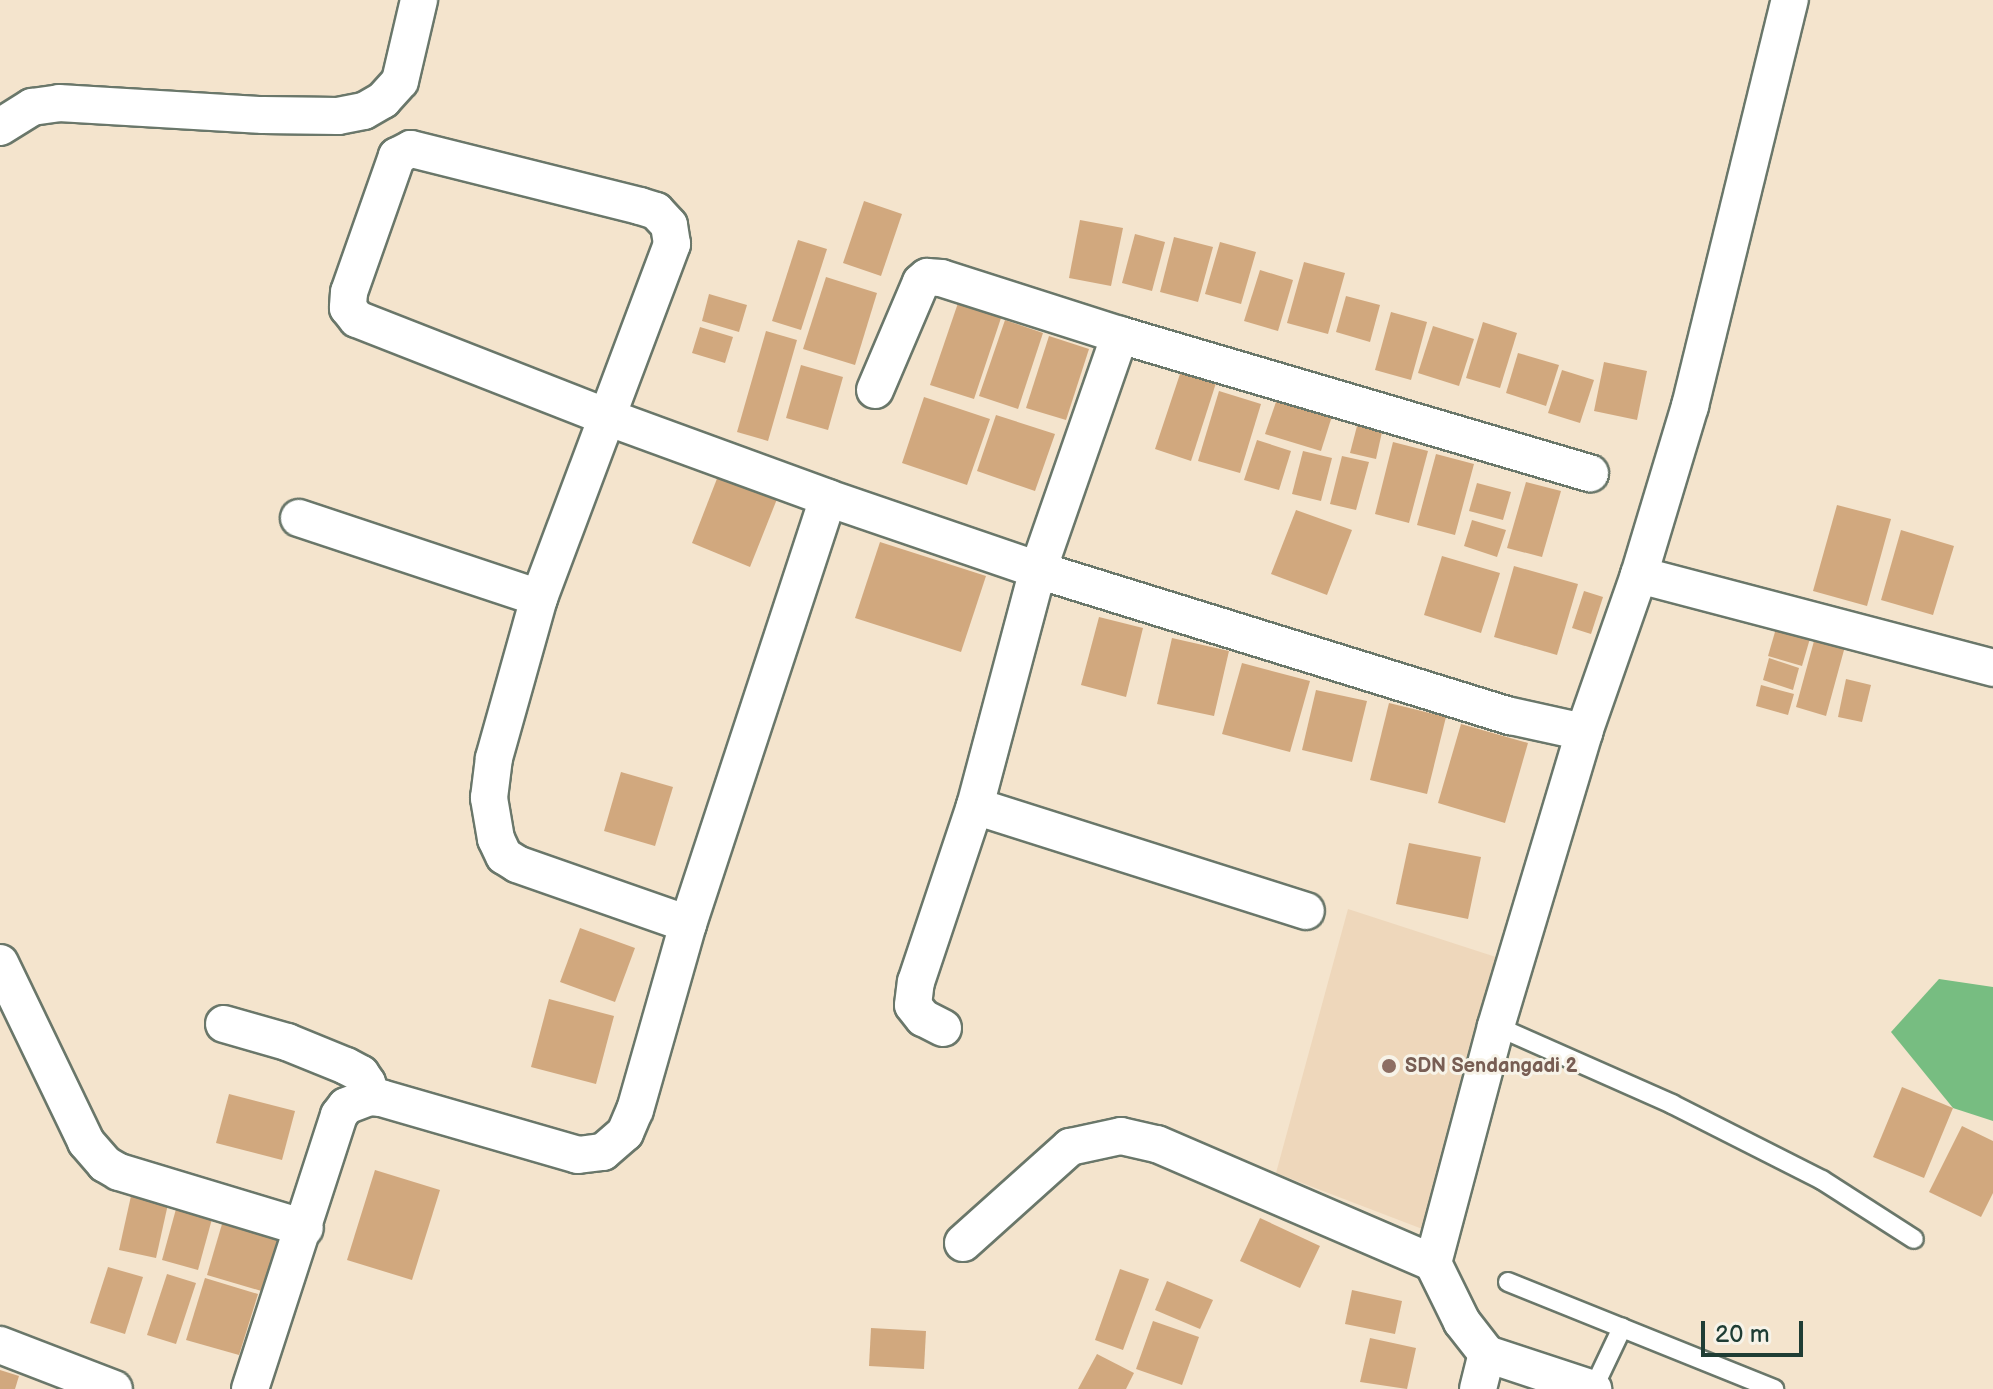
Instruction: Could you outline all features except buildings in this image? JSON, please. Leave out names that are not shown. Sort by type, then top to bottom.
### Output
[{"type":"street","points":[[0,127],[32,107],[59,103],[263,115],[338,116],[364,111],[383,100],[400,81],[419,0]]},
{"type":"street","points":[[1433,1263],[1496,1026],[1584,732],[1639,575],[1690,406],[1790,0]]},
{"type":"street","points":[[688,924],[517,864],[504,856],[489,798],[494,758],[539,598],[607,417],[672,244],[669,225],[656,211],[640,206],[411,149],[397,156],[349,292],[348,308],[357,319],[607,417],[828,498],[1038,570],[1511,716],[1584,732]]},
{"type":"street","points":[[875,390],[918,289],[927,277],[941,278],[1120,335],[1590,473]]},
{"type":"street","points":[[943,1028],[923,1018],[913,1005],[916,982],[975,806],[1038,570],[1120,335]]},
{"type":"street","points":[[250,1389],[305,1228],[339,1115],[346,1106],[370,1097],[426,1109],[578,1155],[603,1152],[625,1133],[635,1110],[688,924],[828,498]]},
{"type":"street","points":[[299,518],[539,598]]},
{"type":"street","points":[[1639,575],[1993,668]]},
{"type":"street","points":[[975,806],[1306,911]]},
{"type":"street","points":[[0,963],[86,1142],[105,1164],[119,1172],[305,1228]]},
{"type":"street","points":[[224,1024],[287,1042],[346,1066],[367,1083],[370,1097]]},
{"type":"street","points":[[963,1243],[1070,1147],[1121,1136],[1157,1144],[1433,1263],[1462,1322],[1487,1354],[1593,1389]]},
{"type":"street","points":[[0,1345],[114,1389]]},
{"type":"street","points":[[1478,1389],[1487,1354]]},
{"type":"lane","points":[[1496,1026],[1672,1104],[1822,1180],[1914,1239]]},
{"type":"lane","points":[[1508,1282],[1774,1389]]},
{"type":"lane","points":[[1593,1389],[1622,1328]]},
{"type":"shaded area","name":"SDN Sendangadi 2","points":[[1348,909],[1502,959],[1425,1230],[1276,1173]]},
{"type":"green space","points":[[1939,979],[1993,987],[1993,1121],[1953,1108],[1891,1032]]},
{"type":"place","name":"SDN Sendangadi 2","points":[[1389,1066]]}]
